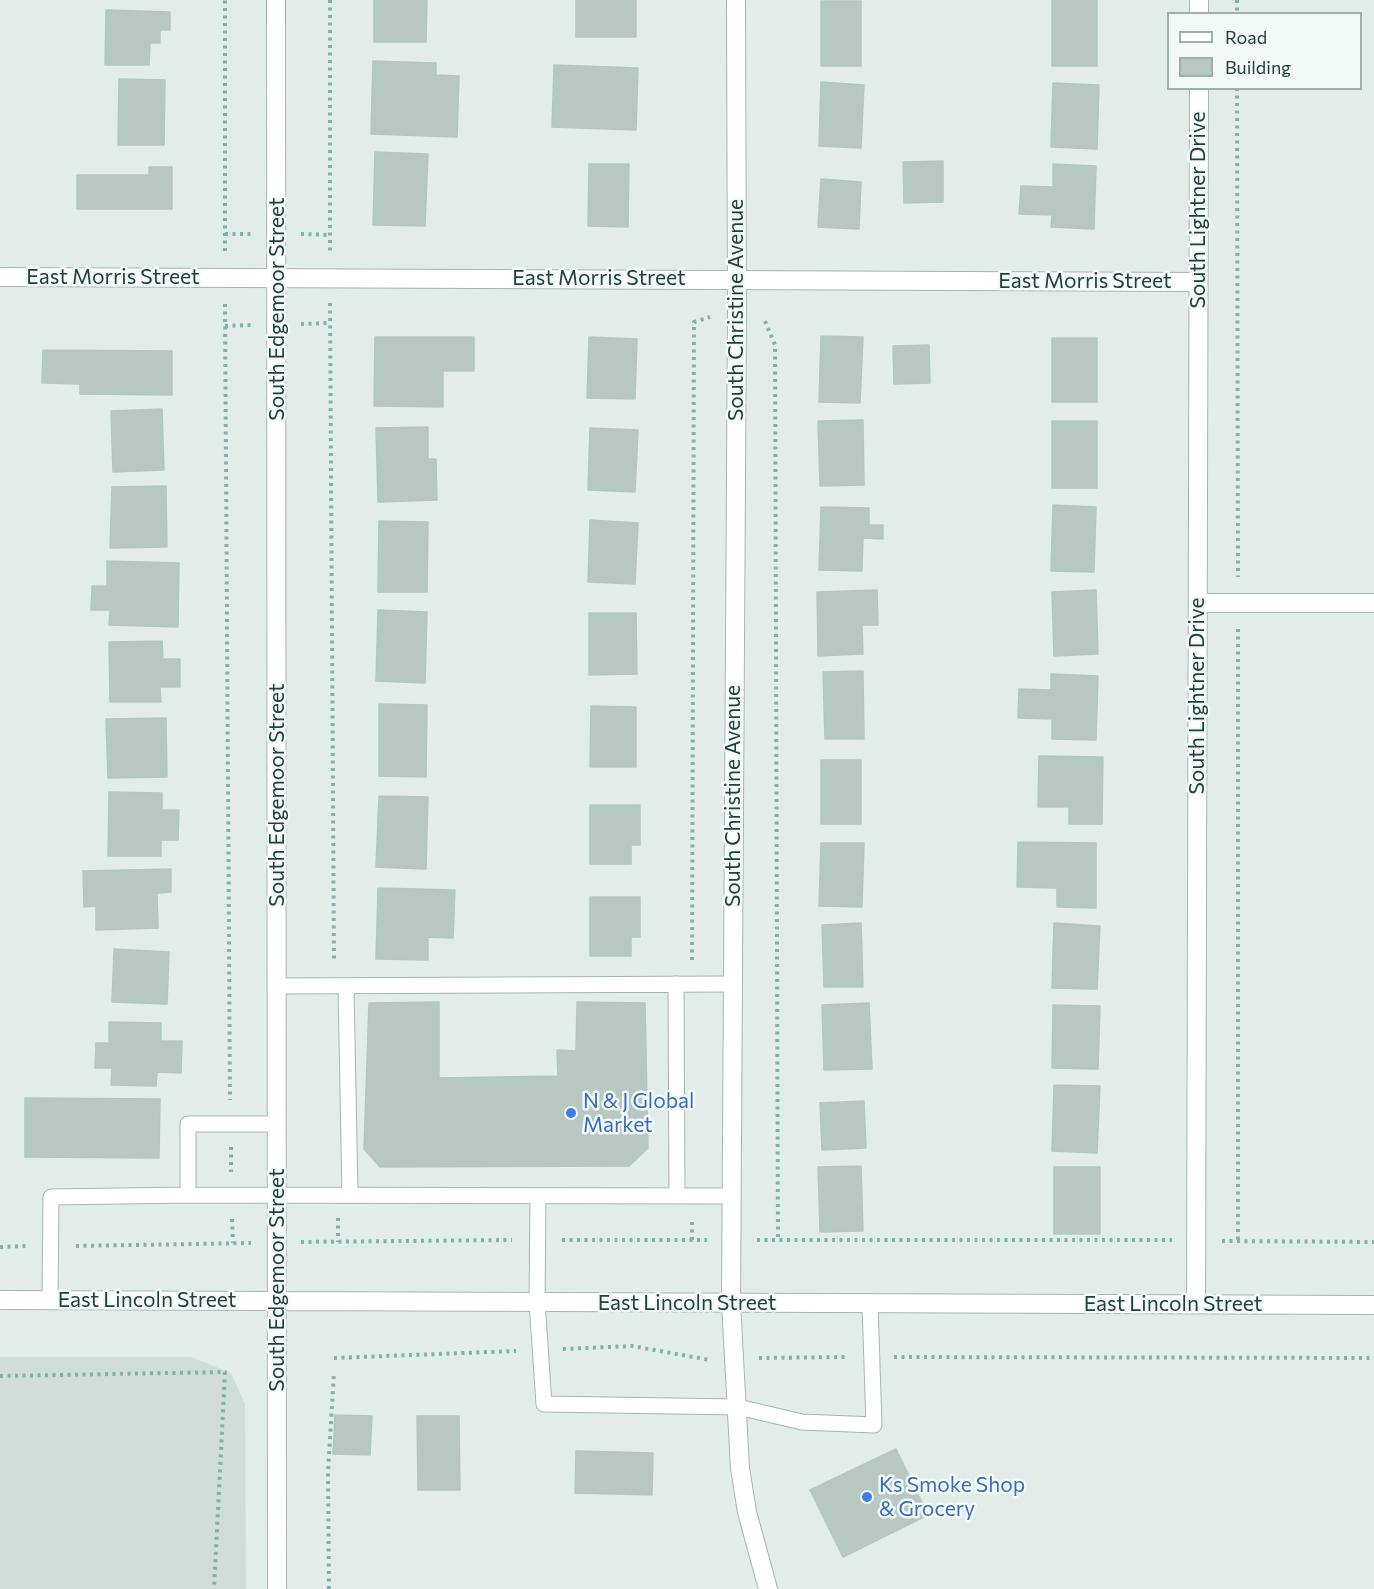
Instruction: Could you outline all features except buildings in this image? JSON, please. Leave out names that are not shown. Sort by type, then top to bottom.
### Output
[{"type":"street","name":"South Edgemoor Street","points":[[276,0],[278,277],[277,1589]]},
{"type":"street","name":"South Christine Avenue","points":[[736,0],[737,279],[730,1303],[740,1468],[747,1512],[768,1589]]},
{"type":"street","name":"South Lightner Drive","points":[[1196,1304],[1198,90]]},
{"type":"street","name":"East Morris Street","points":[[0,277],[1198,282]]},
{"type":"street","points":[[1198,603],[1374,603]]},
{"type":"street","name":"East Lincoln Street","points":[[0,1300],[1374,1305]]},
{"type":"lane","points":[[676,984],[677,1196]]},
{"type":"lane","points":[[277,986],[731,984]]},
{"type":"lane","points":[[340,986],[344,1195]]},
{"type":"lane","points":[[188,1195],[188,1124],[277,1124]]},
{"type":"lane","points":[[538,1196],[537,1302],[544,1404],[738,1407],[802,1422],[874,1425],[870,1304]]},
{"type":"lane","points":[[50,1300],[51,1197],[730,1196]]},
{"type":"path","points":[[225,0],[230,1124],[233,1243]]},
{"type":"path","points":[[330,0],[330,277],[340,986]]},
{"type":"path","points":[[1237,90],[1238,1241]]},
{"type":"path","points":[[338,1242],[344,1195]]},
{"type":"path","points":[[0,1247],[538,1240],[1374,1242]]},
{"type":"path","points":[[0,1376],[225,1372],[214,1589]]},
{"type":"path","points":[[329,1589],[328,1472],[334,1373]]},
{"type":"shaded area","points":[[0,1357],[191,1357],[231,1373],[245,1404],[246,1589],[0,1589]]},
{"type":"place","name":"N & J Global Market","points":[[571,1113]]},
{"type":"place","name":"Ks Smoke Shop & Grocery","points":[[867,1497]]}]
